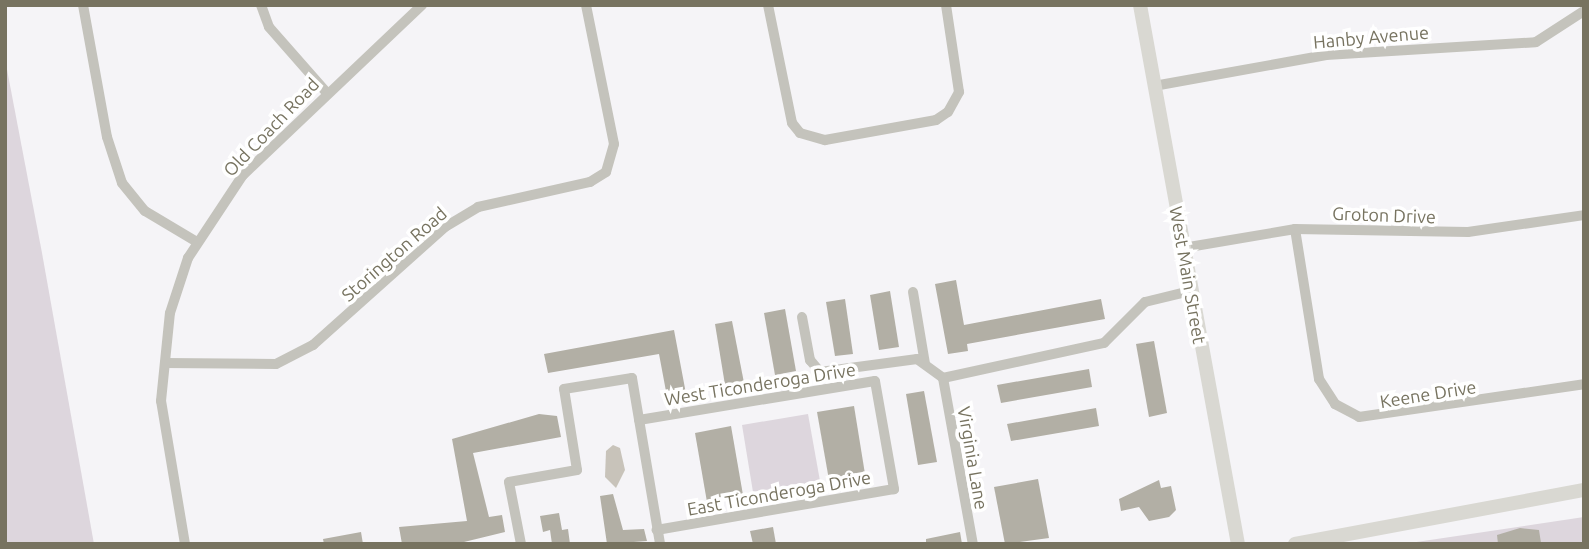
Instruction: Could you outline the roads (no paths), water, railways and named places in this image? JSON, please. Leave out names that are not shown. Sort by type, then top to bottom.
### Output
[{"type":"main road","name":"West Main Street","points":[[1140,5],[1238,544]]},
{"type":"main road","points":[[1295,544],[1584,490]]},
{"type":"street","points":[[83,5],[107,137],[122,183],[145,211],[197,242]]},
{"type":"street","points":[[261,5],[269,27],[327,93]]},
{"type":"street","name":"Old Coach Road","points":[[185,544],[161,401],[170,313],[197,242],[243,175],[422,5]]},
{"type":"street","name":"Storington Road","points":[[165,363],[276,364],[313,345],[445,227],[478,207],[590,182],[606,172],[614,144],[586,5]]},
{"type":"street","points":[[768,5],[788,111],[800,133],[825,140],[936,120],[955,103],[958,72],[946,5]]},
{"type":"street","name":"Hanby Avenue","points":[[1154,86],[1326,55],[1536,42],[1584,11]]},
{"type":"street","name":"Groton Drive","points":[[1183,248],[1296,229],[1455,233],[1584,215]]},
{"type":"street","name":"Keene Drive","points":[[1296,229],[1319,379],[1335,404],[1359,417],[1584,384]]},
{"type":"street","points":[[802,317],[810,360],[820,372],[903,360],[925,363],[943,378],[1104,343],[1145,302],[1190,291]]},
{"type":"street","points":[[913,292],[925,363]]},
{"type":"street","points":[[521,544],[509,481],[577,470],[564,388],[632,378],[660,544]]},
{"type":"street","name":"Virginia Lane","points":[[943,378],[973,544]]},
{"type":"street","name":"West Ticonderoga Drive","points":[[639,420],[875,382],[884,435]]},
{"type":"street","name":"East Ticonderoga Drive","points":[[657,530],[894,489],[884,435]]}]
